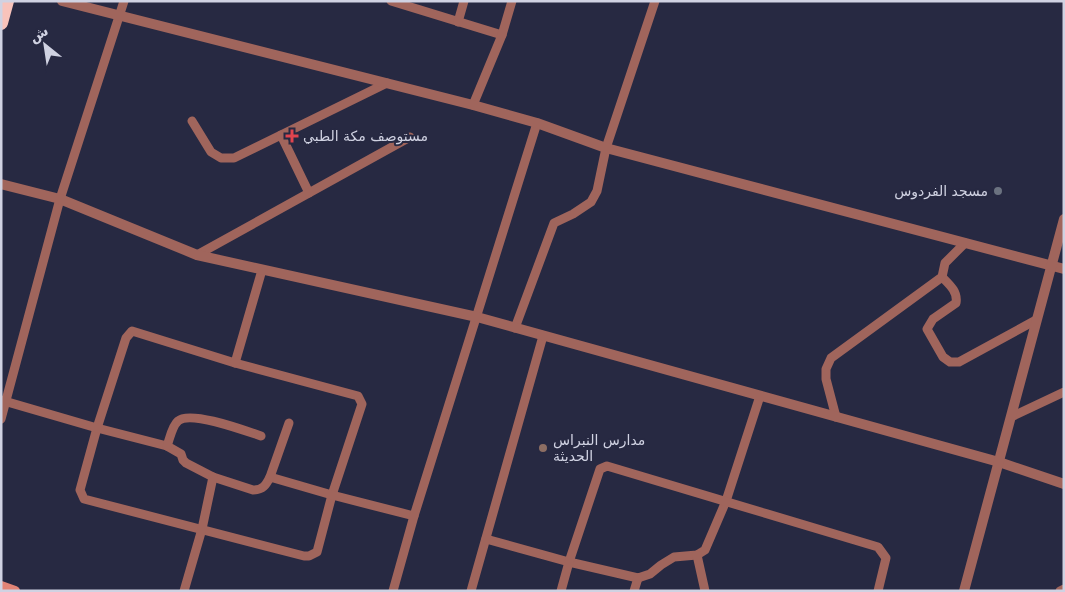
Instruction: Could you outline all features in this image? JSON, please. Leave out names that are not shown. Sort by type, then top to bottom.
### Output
[{"type":"highway","points":[[1,23],[7,1]]},
{"type":"main road","points":[[1,586],[15,591]]},
{"type":"street","points":[[62,1],[473,105],[537,123],[606,148],[1064,269]]},
{"type":"street","points":[[1,419],[4,401],[60,199],[124,1]]},
{"type":"street","points":[[391,1],[502,35]]},
{"type":"street","points":[[458,22],[464,1]]},
{"type":"street","points":[[473,105],[502,35],[512,1]]},
{"type":"street","points":[[515,328],[554,223],[573,214],[590,202],[598,192],[606,148],[654,1]]},
{"type":"street","points":[[192,120],[211,152],[221,158],[234,158],[387,83]]},
{"type":"street","points":[[392,591],[537,123]]},
{"type":"street","points":[[281,135],[309,193]]},
{"type":"street","points":[[197,255],[410,137]]},
{"type":"street","points":[[1,184],[60,199],[197,255],[477,317],[999,462],[1064,484]]},
{"type":"street","points":[[964,591],[1064,219]]},
{"type":"street","points":[[836,417],[826,379],[826,369],[831,358],[942,277],[946,263],[965,243]]},
{"type":"street","points":[[235,363],[262,270]]},
{"type":"street","points":[[942,277],[953,288],[957,297],[956,303],[933,319],[926,329],[943,357],[950,362],[959,362],[1036,320]]},
{"type":"street","points":[[132,331],[235,363],[358,396],[362,404],[332,495],[318,552],[309,556],[84,499],[80,490],[97,428],[126,338],[132,331]]},
{"type":"street","points":[[471,591],[543,336]]},
{"type":"street","points":[[1011,417],[1064,392]]},
{"type":"street","points":[[486,539],[569,562],[638,578],[650,574],[661,564],[674,558],[698,555],[705,550],[726,500],[760,396]]},
{"type":"street","points":[[4,401],[167,446],[181,454],[186,463],[213,477],[253,490],[258,490],[265,486],[270,477],[289,423]]},
{"type":"street","points":[[167,446],[176,422],[185,417],[207,420],[261,436]]},
{"type":"street","points":[[561,591],[600,469],[607,466],[878,546],[886,558],[878,591]]},
{"type":"street","points":[[184,591],[202,529],[213,477]]},
{"type":"street","points":[[270,477],[414,516]]},
{"type":"street","points":[[698,555],[705,591]]},
{"type":"street","points":[[634,591],[638,578]]},
{"type":"place","name":"مستوصف مكة الطبي","points":[[292,136]]},
{"type":"place","name":"مسجد الفردوس","points":[[998,191]]},
{"type":"place","name":"مدارس النبراس الحديثة","points":[[543,448]]}]
